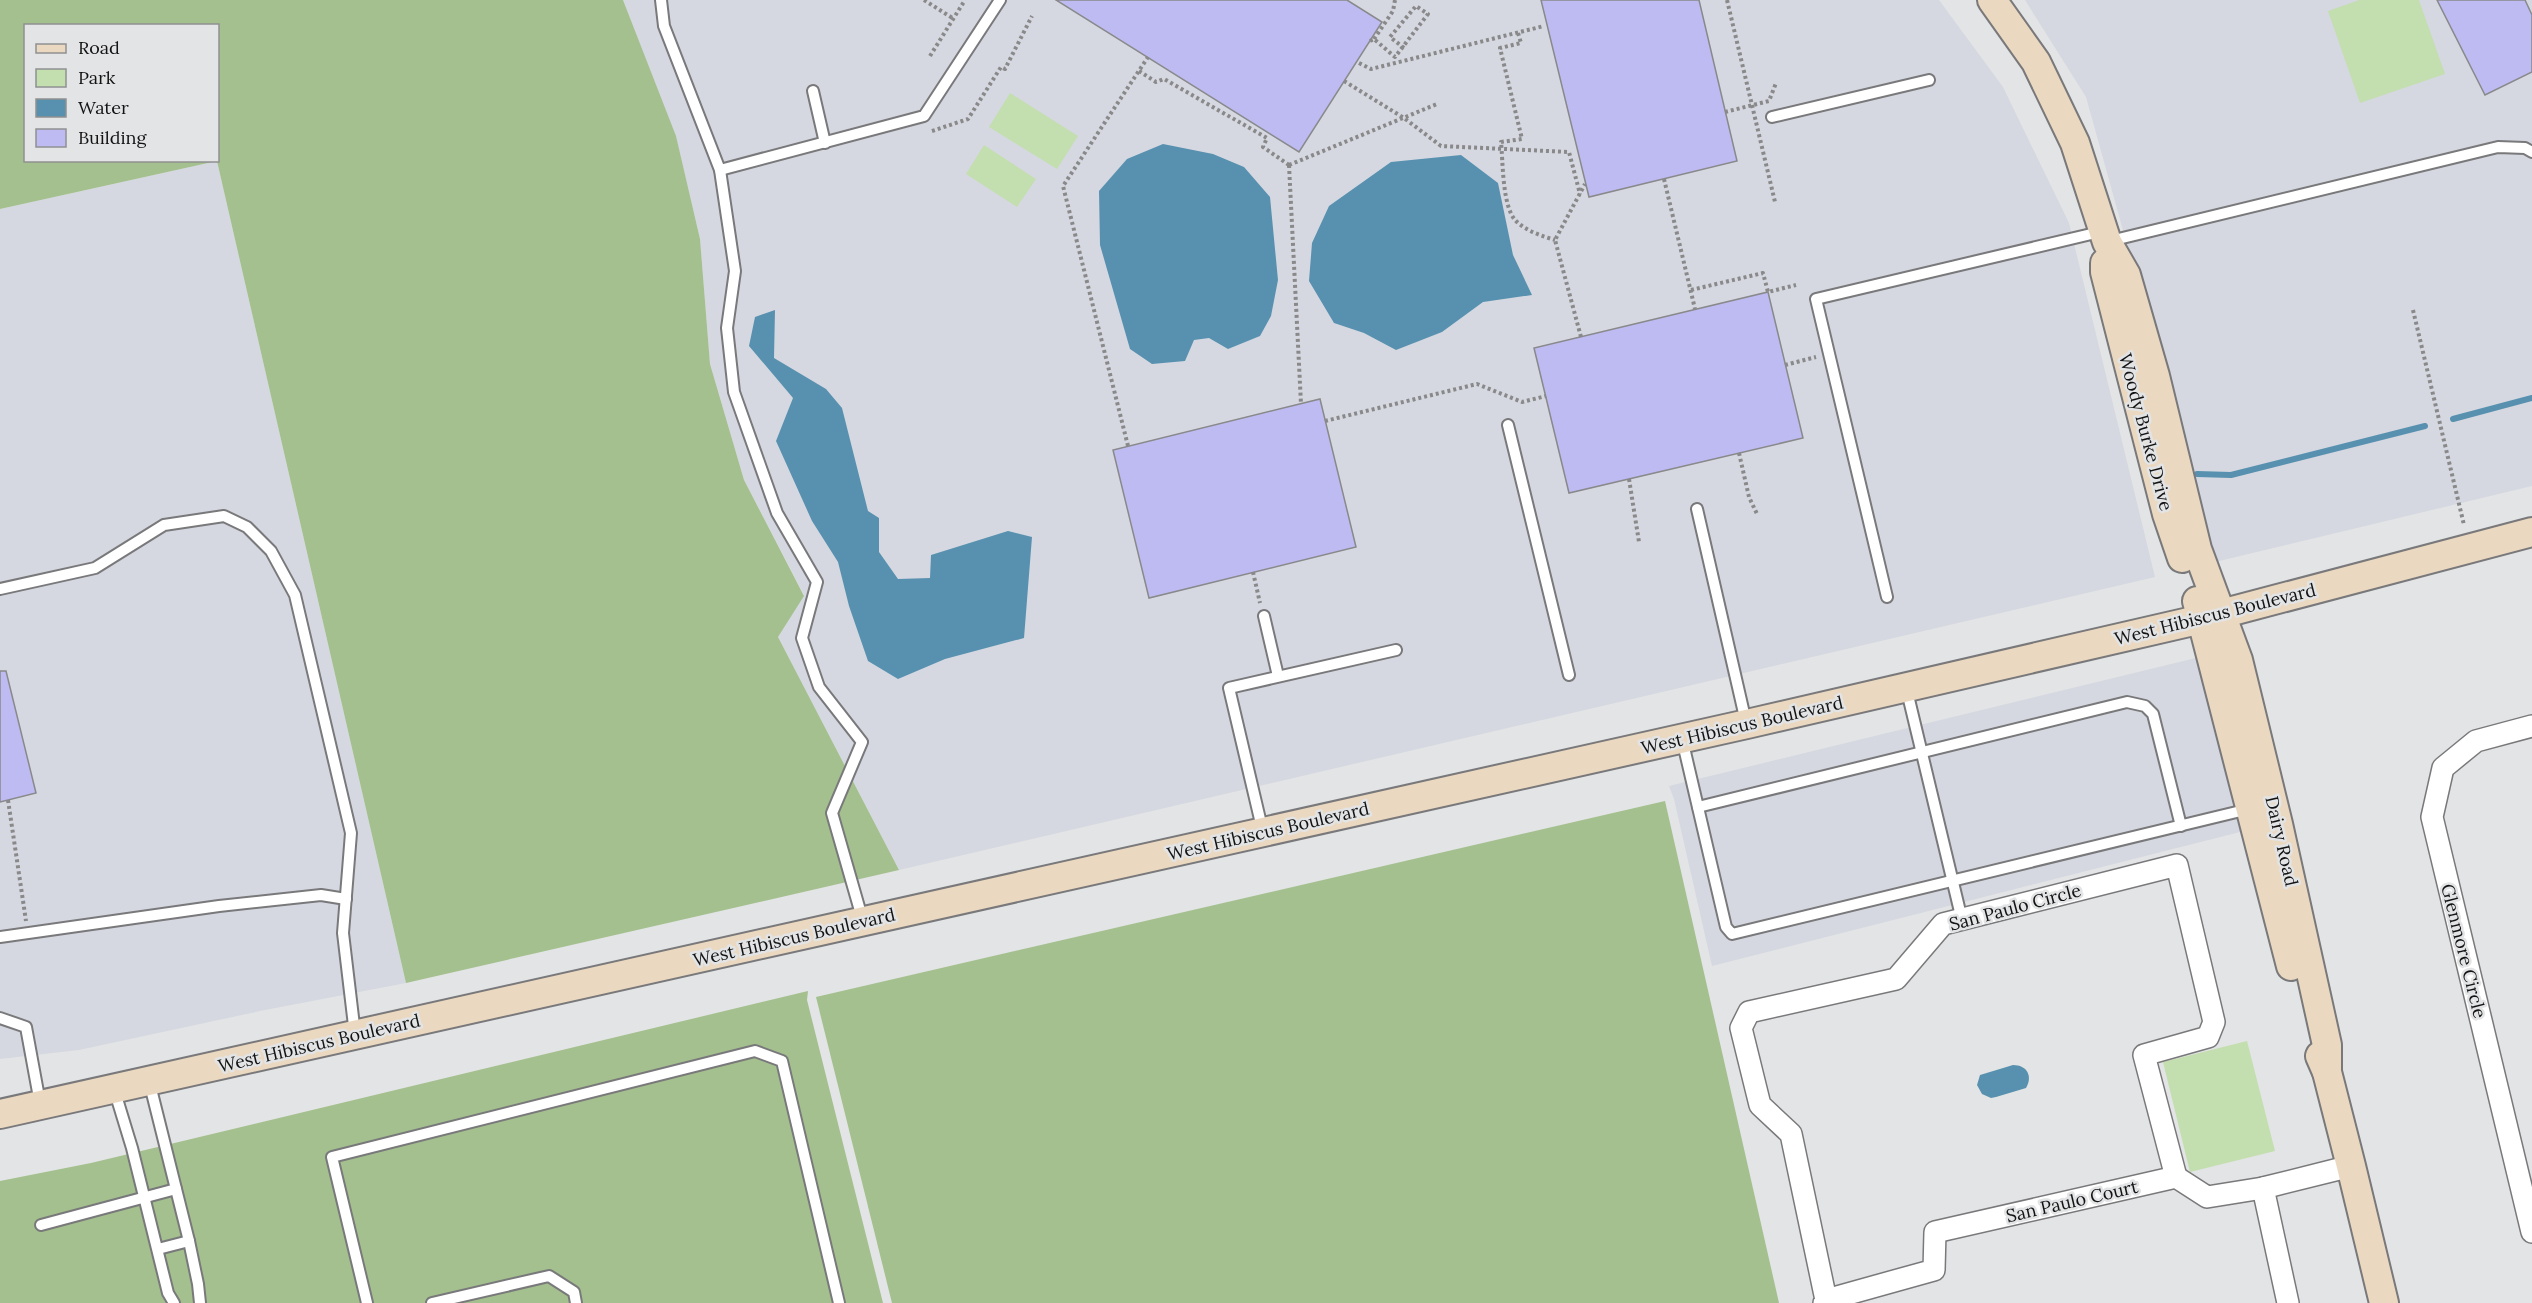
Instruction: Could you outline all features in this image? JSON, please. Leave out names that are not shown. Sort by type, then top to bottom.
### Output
[{"type":"street","name":"Woody Burke Drive","points":[[1992,0],[2036,62],[2075,143],[2105,236],[2105,272],[2167,514],[2212,616]]},
{"type":"street","name":"West Hibiscus Boulevard","points":[[0,1114],[1682,739],[2212,616],[2532,532]]},
{"type":"street","name":"Dairy Road","points":[[2212,616],[2261,807],[2313,1040],[2327,1071],[2384,1303]]},
{"type":"street","name":"Glenmore Circle","points":[[2532,726],[2476,741],[2443,768],[2432,817],[2532,1232]]},
{"type":"street","name":"San Paulo Circle","points":[[1825,1302],[1791,1134],[1761,1105],[1741,1028],[1749,1012],[1896,979],[1943,924],[2177,865],[2214,1022],[2208,1036],[2144,1054],[2176,1178]]},
{"type":"street","points":[[2176,1178],[2207,1197],[2263,1188],[2352,1166]]},
{"type":"street","name":"San Paulo Court","points":[[1825,1302],[1934,1270],[1935,1232],[2176,1178]]},
{"type":"street","points":[[2263,1188],[2288,1303]]},
{"type":"lane","points":[[661,0],[664,26],[720,170],[735,271],[727,327],[734,392],[777,513],[817,582],[802,638],[819,687],[862,742],[832,813],[863,921]]},
{"type":"lane","points":[[720,170],[924,116],[1000,0]]},
{"type":"lane","points":[[1772,117],[1929,80]]},
{"type":"lane","points":[[813,91],[825,142]]},
{"type":"lane","points":[[1887,597],[1816,299],[2498,147],[2525,148],[2532,152]]},
{"type":"lane","points":[[1508,425],[1569,675]]},
{"type":"lane","points":[[1696,510],[1747,724]]},
{"type":"lane","points":[[0,589],[95,568],[164,525],[224,516],[247,527],[271,551],[295,596],[351,833],[343,933],[355,1035]]},
{"type":"lane","points":[[1263,616],[1278,676]]},
{"type":"lane","points":[[1263,832],[1229,688],[1396,650]]},
{"type":"lane","points":[[1906,687],[1962,920]]},
{"type":"lane","points":[[1698,807],[2127,702],[2145,706],[2153,714],[2181,826]]},
{"type":"lane","points":[[1682,739],[1726,927],[1732,934],[2261,807]]},
{"type":"lane","points":[[0,937],[321,894],[346,898]]},
{"type":"lane","points":[[0,1018],[27,1027],[41,1105]]},
{"type":"lane","points":[[367,1303],[332,1157],[755,1051],[782,1061],[839,1303]]},
{"type":"lane","points":[[149,1081],[189,1241],[200,1303]]},
{"type":"lane","points":[[114,1089],[168,1293],[174,1303]]},
{"type":"lane","points":[[41,1225],[176,1189]]},
{"type":"lane","points":[[158,1249],[189,1241]]},
{"type":"lane","points":[[432,1303],[549,1276],[574,1292],[576,1303]]},
{"type":"path","points":[[924,0],[954,19]]},
{"type":"path","points":[[930,56],[965,0]]},
{"type":"path","points":[[1395,0],[1394,11],[1372,40],[1395,57],[1404,48],[1428,14],[1416,6],[1390,37],[1404,48]]},
{"type":"path","points":[[1727,0],[1775,202]]},
{"type":"path","points":[[929,132],[968,119],[1001,67],[1005,69],[1032,16]]},
{"type":"path","points":[[1359,63],[1371,69],[1544,26]]},
{"type":"path","points":[[1518,33],[1521,43],[1500,48],[1522,139],[1501,142],[1504,186],[1515,220],[1532,232],[1555,240]]},
{"type":"path","points":[[1128,446],[1063,186],[1148,57]]},
{"type":"path","points":[[1139,71],[1156,82],[1164,79],[1267,138],[1263,147],[1290,165]]},
{"type":"path","points":[[1344,81],[1404,118],[1441,146],[1569,152],[1580,194]]},
{"type":"path","points":[[1725,112],[1769,100],[1776,84]]},
{"type":"path","points":[[1290,165],[1437,104]]},
{"type":"path","points":[[1290,165],[1301,404]]},
{"type":"path","points":[[1664,179],[1695,309]]},
{"type":"path","points":[[1581,337],[1555,240],[1585,184]]},
{"type":"path","points":[[1691,290],[1763,273],[1768,292],[1796,285]]},
{"type":"path","points":[[2413,310],[2470,549]]},
{"type":"path","points":[[1785,364],[1829,354]]},
{"type":"path","points":[[1325,421],[1477,384],[1522,402],[1546,396]]},
{"type":"path","points":[[1739,453],[1749,497],[1757,514]]},
{"type":"path","points":[[1629,479],[1639,542]]},
{"type":"path","points":[[1253,572],[1263,616]]},
{"type":"path","points":[[8,800],[28,933]]},
{"type":"shaded area","points":[[623,0],[1939,0],[2003,87],[2069,223],[2155,577],[899,870],[778,637],[804,595],[744,480],[710,364],[700,239],[676,137]]},
{"type":"shaded area","points":[[2025,0],[2532,0],[2532,486],[2215,562],[2086,97]]},
{"type":"shaded area","points":[[217,162],[406,983],[265,1010],[79,1050],[0,1059],[0,209]]},
{"type":"shaded area","points":[[2200,657],[2244,831],[1712,966],[1674,799],[1669,786]]},
{"type":"green space","points":[[0,0],[623,0],[676,136],[700,239],[710,364],[744,480],[804,596],[778,637],[899,870],[406,983],[217,162],[219,24],[24,24],[24,162],[212,162],[0,209]]},
{"type":"green space","points":[[2359,0],[2419,0],[2445,74],[2360,103],[2328,11]]},
{"type":"green space","points":[[1010,93],[1078,136],[1057,169],[989,127]]},
{"type":"green space","points":[[984,145],[1036,179],[1017,207],[966,174]]},
{"type":"green space","points":[[1665,801],[1779,1303],[892,1303],[816,997]]},
{"type":"green space","points":[[808,991],[807,1000],[883,1303],[0,1303],[0,1181],[91,1163]]},
{"type":"green space","points":[[2247,1041],[2275,1151],[2190,1172],[2163,1062]]},
{"type":"water","points":[[1163,144],[1213,154],[1244,167],[1270,197],[1278,280],[1271,316],[1260,336],[1228,349],[1209,338],[1194,340],[1185,361],[1152,364],[1130,349],[1100,245],[1099,191],[1127,159]]},
{"type":"water","points":[[1461,155],[1498,183],[1513,255],[1532,295],[1483,302],[1442,332],[1396,350],[1364,333],[1334,323],[1309,281],[1312,243],[1329,206],[1391,162]]},
{"type":"water","points":[[775,310],[774,358],[826,389],[842,408],[868,511],[879,518],[879,552],[898,579],[930,578],[931,555],[1008,531],[1032,537],[1024,638],[945,659],[898,679],[868,661],[849,606],[838,562],[812,521],[776,441],[793,398],[749,346],[755,317]]},
{"type":"water","points":[[2013,1065],[2022,1067],[2029,1075],[2026,1088],[1991,1098],[1982,1094],[1977,1085],[1980,1075]]},
{"type":"building","points":[[1056,0],[1347,0],[1382,22],[1299,152]]},
{"type":"building","points":[[1541,0],[1699,0],[1737,161],[1589,197]]},
{"type":"building","points":[[2437,0],[2525,0],[2532,15],[2532,72],[2485,95]]},
{"type":"building","points":[[1768,292],[1803,438],[1569,493],[1534,348]]},
{"type":"building","points":[[1320,399],[1356,547],[1149,598],[1113,450]]},
{"type":"building","points":[[0,671],[6,671],[36,793],[0,802]]},
{"type":"waterway","points":[[2453,419],[2532,398]]},
{"type":"waterway","points":[[2197,474],[2231,475],[2425,426]]}]
